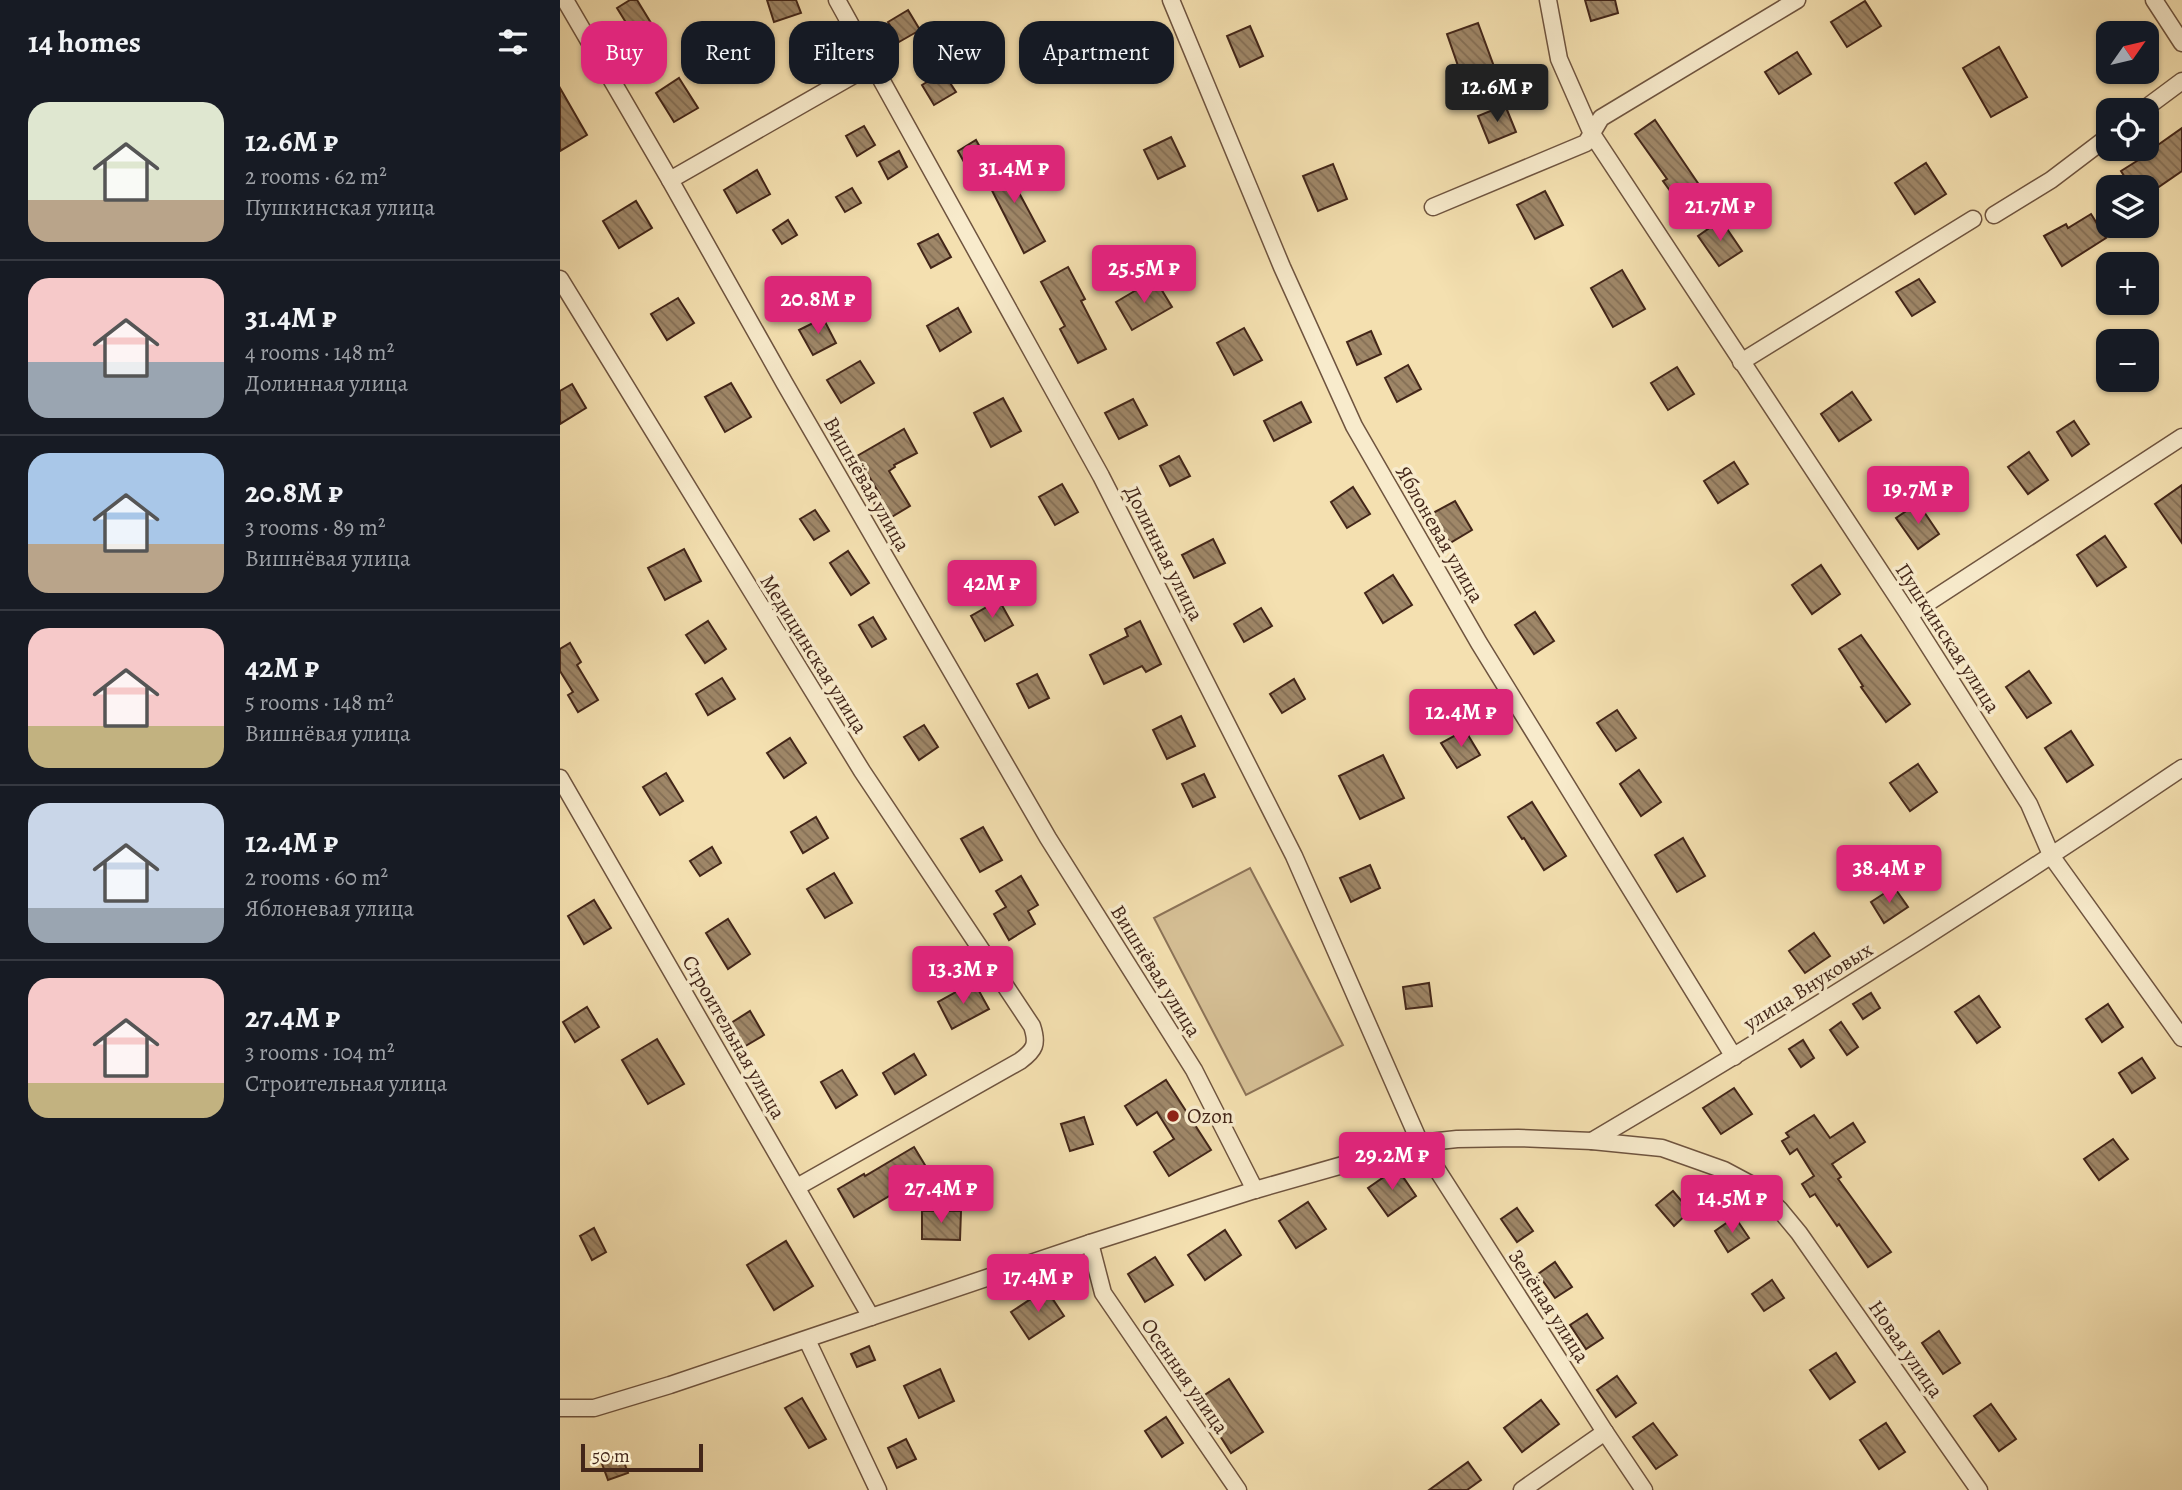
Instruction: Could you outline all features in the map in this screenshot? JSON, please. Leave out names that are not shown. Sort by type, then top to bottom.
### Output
[{"type":"street","name":"Вишнёвая улица","points":[[565,0],[1048,838],[1194,1070],[1255,1191]]},
{"type":"street","name":"Долинная улица","points":[[837,0],[849,21]]},
{"type":"street","name":"Яблоневая улица","points":[[1171,0],[1282,267],[1354,426],[1479,643],[1734,1058]]},
{"type":"street","name":"Пушкинская улица","points":[[1548,0],[1559,59],[1592,134],[1909,615],[2029,803],[2052,856],[2182,1038]]},
{"type":"street","points":[[1433,207],[1586,143],[1601,118],[1797,0]]},
{"type":"street","points":[[2154,0],[2182,43]]},
{"type":"street","points":[[2159,98],[2182,81]]},
{"type":"street","points":[[670,180],[838,84]]},
{"type":"street","name":"Долинная улица","points":[[884,84],[1101,476],[1288,843],[1420,1143]]},
{"type":"street","points":[[1994,215],[2052,180],[2096,146]]},
{"type":"street","points":[[1741,362],[1973,219]]},
{"type":"street","name":"Медицинская улица","points":[[560,279],[862,771],[1032,1026],[1036,1038],[1034,1046],[1020,1061],[797,1187]]},
{"type":"street","points":[[1909,615],[2182,436]]},
{"type":"street","name":"улица Внуковых","points":[[1592,1141],[1734,1058],[2052,856],[2182,768]]},
{"type":"street","name":"Строительная улица","points":[[560,778],[871,1317]]},
{"type":"street","name":"Новая улица","points":[[560,1408],[594,1408],[807,1340],[1090,1243],[1420,1143],[1457,1139],[1518,1138],[1592,1141],[1662,1148],[1724,1170],[1754,1186],[1780,1210],[1799,1233],[1979,1490]]},
{"type":"street","name":"Зелёная улица","points":[[1420,1143],[1644,1490]]},
{"type":"street","name":"Осенняя улица","points":[[1090,1243],[1103,1293],[1238,1490]]},
{"type":"street","points":[[807,1340],[878,1490]]},
{"type":"street","points":[[1522,1490],[1605,1432]]},
{"type":"shaded area","points":[[1250,868],[1343,1045],[1246,1095],[1154,918]]},
{"type":"building","points":[[630,0],[637,0],[650,21],[625,21],[617,8]]},
{"type":"building","points":[[767,0],[796,0],[801,13],[774,21]]},
{"type":"building","points":[[1585,0],[1615,0],[1618,13],[1591,21]]},
{"type":"building","points":[[1865,1],[1881,26],[1847,47],[1831,22]]},
{"type":"building","points":[[908,10],[915,21],[913,34],[899,42],[899,21],[890,21]]},
{"type":"building","points":[[1478,23],[1496,72],[1464,83],[1447,34]]},
{"type":"building","points":[[1250,26],[1263,56],[1240,67],[1227,36]]},
{"type":"building","points":[[1999,47],[2027,97],[1991,117],[1963,68]]},
{"type":"building","points":[[1797,52],[1811,74],[1779,94],[1765,72]]},
{"type":"building","points":[[679,78],[698,108],[674,122],[656,93]]},
{"type":"building","points":[[951,84],[956,92],[934,105],[922,85]]},
{"type":"building","points":[[560,88],[587,135],[560,151]]},
{"type":"building","points":[[1505,105],[1516,132],[1489,143],[1478,116]]},
{"type":"building","points":[[1655,120],[1706,195],[1684,210],[1663,181],[1667,179],[1635,134]]},
{"type":"building","points":[[864,126],[875,145],[857,156],[846,136]]},
{"type":"building","points":[[2182,128],[2182,171],[2159,187],[2159,175],[2124,175],[2121,171],[2137,161],[2159,161],[2159,144]]},
{"type":"building","points":[[1171,137],[1185,166],[1158,179],[1144,150]]},
{"type":"building","points":[[976,140],[989,163],[970,173],[958,151]]},
{"type":"building","points":[[899,151],[907,167],[888,179],[879,162]]},
{"type":"building","points":[[1012,160],[1025,184],[1017,189],[1045,241],[1024,253],[984,175]]},
{"type":"building","points":[[1926,163],[1946,194],[1915,214],[1895,183]]},
{"type":"building","points":[[1333,164],[1347,199],[1318,211],[1303,176]]},
{"type":"building","points":[[757,170],[770,194],[737,213],[724,190]]},
{"type":"building","points":[[852,188],[861,203],[845,212],[836,197]]},
{"type":"building","points":[[1545,191],[1563,225],[1535,239],[1517,205]]},
{"type":"building","points":[[636,201],[652,228],[619,248],[603,221]]},
{"type":"building","points":[[2091,214],[2096,222],[2096,238],[2106,238],[2062,266],[2044,236],[2066,224],[2068,228]]},
{"type":"building","points":[[788,220],[797,235],[782,244],[773,230]]},
{"type":"building","points":[[1721,220],[1742,251],[1719,266],[1698,236]]},
{"type":"building","points":[[938,234],[951,257],[931,268],[918,244]]},
{"type":"building","points":[[1068,267],[1085,299],[1081,301],[1106,349],[1078,363],[1060,329],[1065,326],[1041,282]]},
{"type":"building","points":[[1622,270],[1645,309],[1613,327],[1591,288]]},
{"type":"building","points":[[1155,279],[1172,307],[1132,330],[1116,302]]},
{"type":"building","points":[[1919,279],[1935,302],[1912,316],[1896,292]]},
{"type":"building","points":[[678,298],[694,323],[667,340],[651,314]]},
{"type":"building","points":[[958,308],[971,332],[940,351],[927,326]]},
{"type":"building","points":[[823,318],[836,343],[813,355],[799,330]]},
{"type":"building","points":[[1244,328],[1262,360],[1234,375],[1217,343]]},
{"type":"building","points":[[1371,331],[1381,354],[1357,365],[1347,342]]},
{"type":"building","points":[[860,361],[874,383],[841,403],[827,380]]},
{"type":"building","points":[[1408,365],[1421,389],[1397,402],[1385,378]]},
{"type":"building","points":[[1677,367],[1694,394],[1668,410],[1651,383]]},
{"type":"building","points":[[731,383],[751,417],[725,432],[705,397]]},
{"type":"building","points":[[572,384],[586,408],[560,424],[560,391]]},
{"type":"building","points":[[1852,392],[1871,420],[1839,441],[1821,414]]},
{"type":"building","points":[[1003,398],[1021,431],[991,447],[974,413]]},
{"type":"building","points":[[1133,399],[1147,425],[1119,439],[1105,413]]},
{"type":"building","points":[[1301,402],[1311,422],[1274,441],[1264,421]]},
{"type":"building","points":[[2074,421],[2089,444],[2072,456],[2057,432]]},
{"type":"building","points":[[904,429],[917,453],[894,465],[889,471],[910,506],[885,521],[872,500],[880,495],[857,456]]},
{"type":"building","points":[[2029,452],[2048,480],[2028,494],[2008,467]]},
{"type":"building","points":[[1179,456],[1190,476],[1170,486],[1160,466]]},
{"type":"building","points":[[1734,462],[1748,484],[1718,503],[1704,481]]},
{"type":"building","points":[[1062,484],[1078,512],[1055,525],[1039,497]]},
{"type":"building","points":[[2182,485],[2182,543],[2155,504]]},
{"type":"building","points":[[1353,487],[1370,514],[1347,528],[1331,502]]},
{"type":"building","points":[[1455,501],[1472,530],[1450,543],[1433,513]]},
{"type":"building","points":[[1918,503],[1939,534],[1918,549],[1896,518]]},
{"type":"building","points":[[815,510],[829,531],[814,540],[800,519]]},
{"type":"building","points":[[2105,536],[2126,567],[2097,586],[2077,555]]},
{"type":"building","points":[[1213,539],[1225,563],[1194,578],[1182,555]]},
{"type":"building","points":[[684,549],[701,581],[665,600],[648,568]]},
{"type":"building","points":[[848,551],[869,583],[851,595],[830,563]]},
{"type":"building","points":[[1821,565],[1840,594],[1812,614],[1792,585]]},
{"type":"building","points":[[1393,575],[1412,605],[1383,623],[1365,593]]},
{"type":"building","points":[[999,600],[1013,625],[985,641],[971,616]]},
{"type":"building","points":[[1261,608],[1272,626],[1244,642],[1234,624]]},
{"type":"building","points":[[1535,612],[1554,641],[1534,654],[1515,625]]},
{"type":"building","points":[[873,617],[886,639],[872,647],[859,625]]},
{"type":"building","points":[[708,621],[726,649],[705,663],[686,635]]},
{"type":"building","points":[[1140,621],[1161,664],[1146,672],[1142,666],[1104,684],[1090,655],[1128,636],[1125,629]]},
{"type":"building","points":[[1861,635],[1910,704],[1886,722],[1839,649]]},
{"type":"building","points":[[570,643],[581,662],[577,665],[598,700],[578,712],[568,695],[573,692],[560,671],[560,649]]},
{"type":"building","points":[[2029,671],[2051,703],[2027,718],[2006,687]]},
{"type":"building","points":[[1037,674],[1049,698],[1029,708],[1017,684]]},
{"type":"building","points":[[722,678],[735,699],[708,715],[696,694]]},
{"type":"building","points":[[1294,679],[1305,699],[1282,713],[1270,694]]},
{"type":"building","points":[[1617,710],[1636,738],[1616,751],[1597,723]]},
{"type":"building","points":[[1181,716],[1195,746],[1167,759],[1153,730]]},
{"type":"building","points":[[924,725],[938,747],[919,760],[904,737]]},
{"type":"building","points":[[1465,730],[1480,755],[1457,768],[1441,743]]},
{"type":"building","points":[[2071,731],[2093,765],[2067,782],[2045,748]]},
{"type":"building","points":[[790,738],[806,763],[784,778],[767,753]]},
{"type":"building","points":[[1383,755],[1404,798],[1360,819],[1339,776]]},
{"type":"building","points":[[1918,764],[1937,792],[1910,811],[1890,783]]},
{"type":"building","points":[[1639,770],[1661,802],[1641,816],[1620,784]]},
{"type":"building","points":[[666,773],[683,801],[660,815],[643,787]]},
{"type":"building","points":[[1204,774],[1215,797],[1193,807],[1182,784]]},
{"type":"building","points":[[1532,802],[1566,856],[1544,870],[1508,817]]},
{"type":"building","points":[[816,817],[828,838],[803,853],[791,832]]},
{"type":"building","points":[[983,827],[1002,860],[980,872],[961,839]]},
{"type":"building","points":[[1683,838],[1705,876],[1677,892],[1655,855]]},
{"type":"building","points":[[712,847],[721,863],[700,876],[690,861]]},
{"type":"building","points":[[1370,865],[1380,888],[1351,902],[1340,878]]},
{"type":"building","points":[[834,873],[852,903],[825,918],[807,889]]},
{"type":"building","points":[[1021,876],[1038,905],[1028,911],[1035,924],[1009,940],[994,914],[1006,907],[996,891]]},
{"type":"building","points":[[1894,887],[1908,907],[1884,923],[1871,902]]},
{"type":"building","points":[[594,900],[611,928],[584,944],[568,916]]},
{"type":"building","points":[[728,919],[750,954],[728,969],[706,933]]},
{"type":"building","points":[[1814,933],[1830,956],[1805,973],[1789,951]]},
{"type":"building","points":[[974,982],[989,1009],[952,1029],[938,1002]]},
{"type":"building","points":[[1429,983],[1432,1006],[1406,1009],[1403,987]]},
{"type":"building","points":[[1871,993],[1880,1008],[1863,1019],[1853,1004]]},
{"type":"building","points":[[1979,996],[2000,1027],[1977,1043],[1955,1012]]},
{"type":"building","points":[[2108,1004],[2123,1027],[2102,1042],[2086,1019]]},
{"type":"building","points":[[587,1007],[599,1027],[575,1042],[563,1022]]},
{"type":"building","points":[[750,1011],[764,1035],[737,1051],[723,1028]]},
{"type":"building","points":[[1841,1022],[1858,1047],[1847,1055],[1830,1030]]},
{"type":"building","points":[[657,1039],[684,1084],[648,1104],[622,1060]]},
{"type":"building","points":[[1803,1040],[1814,1058],[1801,1067],[1789,1049]]},
{"type":"building","points":[[914,1054],[926,1075],[895,1094],[883,1073]]},
{"type":"building","points":[[2142,1058],[2155,1078],[2132,1093],[2119,1073]]},
{"type":"building","points":[[842,1070],[857,1095],[836,1108],[821,1082]]},
{"type":"building","points":[[1166,1080],[1211,1150],[1169,1176],[1154,1152],[1174,1139],[1157,1112],[1137,1125],[1125,1106]]},
{"type":"building","points":[[1734,1088],[1752,1114],[1721,1134],[1703,1108]]},
{"type":"building","points":[[1814,1115],[1830,1138],[1853,1123],[1865,1142],[1832,1164],[1841,1177],[1838,1179],[1891,1252],[1868,1267],[1815,1194],[1810,1197],[1802,1184],[1814,1176],[1797,1149],[1790,1154],[1782,1141],[1789,1137],[1786,1133]]},
{"type":"building","points":[[1084,1117],[1093,1144],[1070,1151],[1061,1124]]},
{"type":"building","points":[[2113,1139],[2128,1159],[2099,1180],[2084,1159]]},
{"type":"building","points":[[914,1147],[931,1175],[854,1217],[838,1189]]},
{"type":"building","points":[[1397,1168],[1416,1196],[1388,1216],[1368,1188]]},
{"type":"building","points":[[1673,1191],[1690,1211],[1674,1226],[1656,1205]]},
{"type":"building","points":[[1308,1202],[1326,1229],[1296,1248],[1279,1221]]},
{"type":"building","points":[[1517,1208],[1533,1231],[1517,1242],[1501,1219]]},
{"type":"building","points":[[922,1211],[961,1211],[960,1240],[922,1239]]},
{"type":"building","points":[[1735,1217],[1749,1238],[1728,1252],[1715,1231]]},
{"type":"building","points":[[594,1228],[606,1252],[592,1260],[580,1236]]},
{"type":"building","points":[[1225,1230],[1241,1255],[1205,1280],[1188,1255]]},
{"type":"building","points":[[786,1241],[813,1286],[774,1310],[747,1265]]},
{"type":"building","points":[[1155,1257],[1173,1285],[1145,1302],[1128,1274]]},
{"type":"building","points":[[1555,1262],[1572,1287],[1555,1298],[1538,1274]]},
{"type":"building","points":[[1772,1280],[1784,1298],[1764,1311],[1752,1294]]},
{"type":"building","points":[[1046,1289],[1064,1316],[1029,1339],[1011,1312]]},
{"type":"building","points":[[1587,1314],[1603,1338],[1586,1349],[1570,1325]]},
{"type":"building","points":[[1939,1331],[1960,1363],[1943,1374],[1922,1343]]},
{"type":"building","points":[[869,1346],[875,1360],[857,1367],[851,1354]]},
{"type":"building","points":[[1836,1353],[1855,1382],[1830,1399],[1810,1370]]},
{"type":"building","points":[[940,1369],[954,1401],[919,1418],[904,1386]]},
{"type":"building","points":[[1617,1376],[1636,1403],[1616,1417],[1597,1390]]},
{"type":"building","points":[[1229,1379],[1263,1432],[1231,1453],[1197,1400]]},
{"type":"building","points":[[802,1398],[826,1439],[809,1448],[785,1408]]},
{"type":"building","points":[[1541,1400],[1559,1424],[1522,1452],[1504,1428]]},
{"type":"building","points":[[1991,1404],[2016,1439],[1999,1451],[1974,1416]]},
{"type":"building","points":[[1166,1417],[1183,1443],[1162,1457],[1145,1431]]},
{"type":"building","points":[[1653,1423],[1677,1455],[1656,1469],[1633,1437]]},
{"type":"building","points":[[1886,1423],[1905,1452],[1879,1469],[1860,1440]]},
{"type":"building","points":[[906,1439],[916,1459],[897,1468],[888,1448]]},
{"type":"building","points":[[621,1454],[628,1473],[608,1480],[601,1461]]},
{"type":"building","points":[[1468,1462],[1481,1480],[1467,1490],[1429,1490]]},
{"type":"place","name":"Ozon","points":[[1173,1116]]}]
